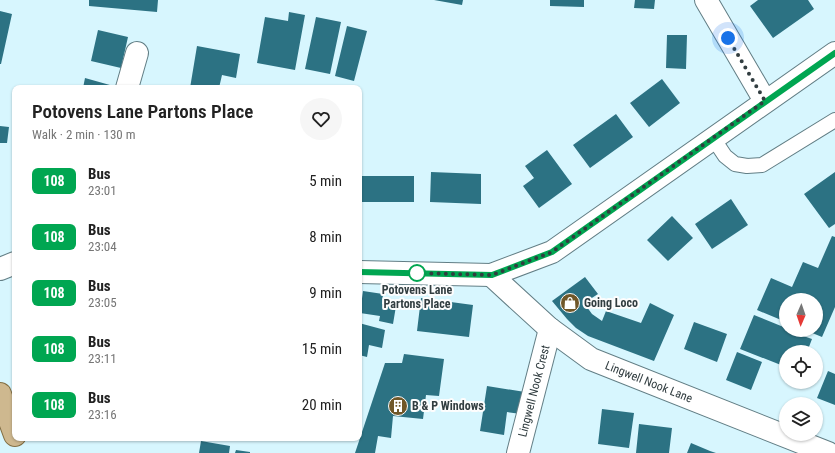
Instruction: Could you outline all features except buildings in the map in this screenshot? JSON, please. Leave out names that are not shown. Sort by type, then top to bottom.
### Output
[{"type":"main road","points":[[0,394],[12,427]]},
{"type":"main road","points":[[17,441],[22,453]]},
{"type":"street","points":[[706,0],[765,101]]},
{"type":"street","points":[[132,85],[136,53]]},
{"type":"street","points":[[362,272],[492,275],[552,252],[835,53]]},
{"type":"street","points":[[0,269],[12,264]]},
{"type":"street","name":"Lingwell Nook Lane","points":[[492,275],[550,329],[591,359],[828,453]]},
{"type":"street","name":"Lingwell Nook Crest","points":[[518,453],[550,329]]},
{"type":"lane","points":[[713,138],[725,156],[735,164],[747,166],[762,165],[835,120]]},
{"type":"bus line","name":"108","points":[[362,272],[492,275],[552,252],[835,53]]},
{"type":"place","name":"Potovens Lane Partons Place","points":[[417,273]]},
{"type":"place","name":"Going Loco","points":[[570,303]]},
{"type":"place","name":"B & P Windows","points":[[398,406]]},
{"type":"route","points":[[417,273],[492,275],[552,252],[765,101],[728,38]]}]
